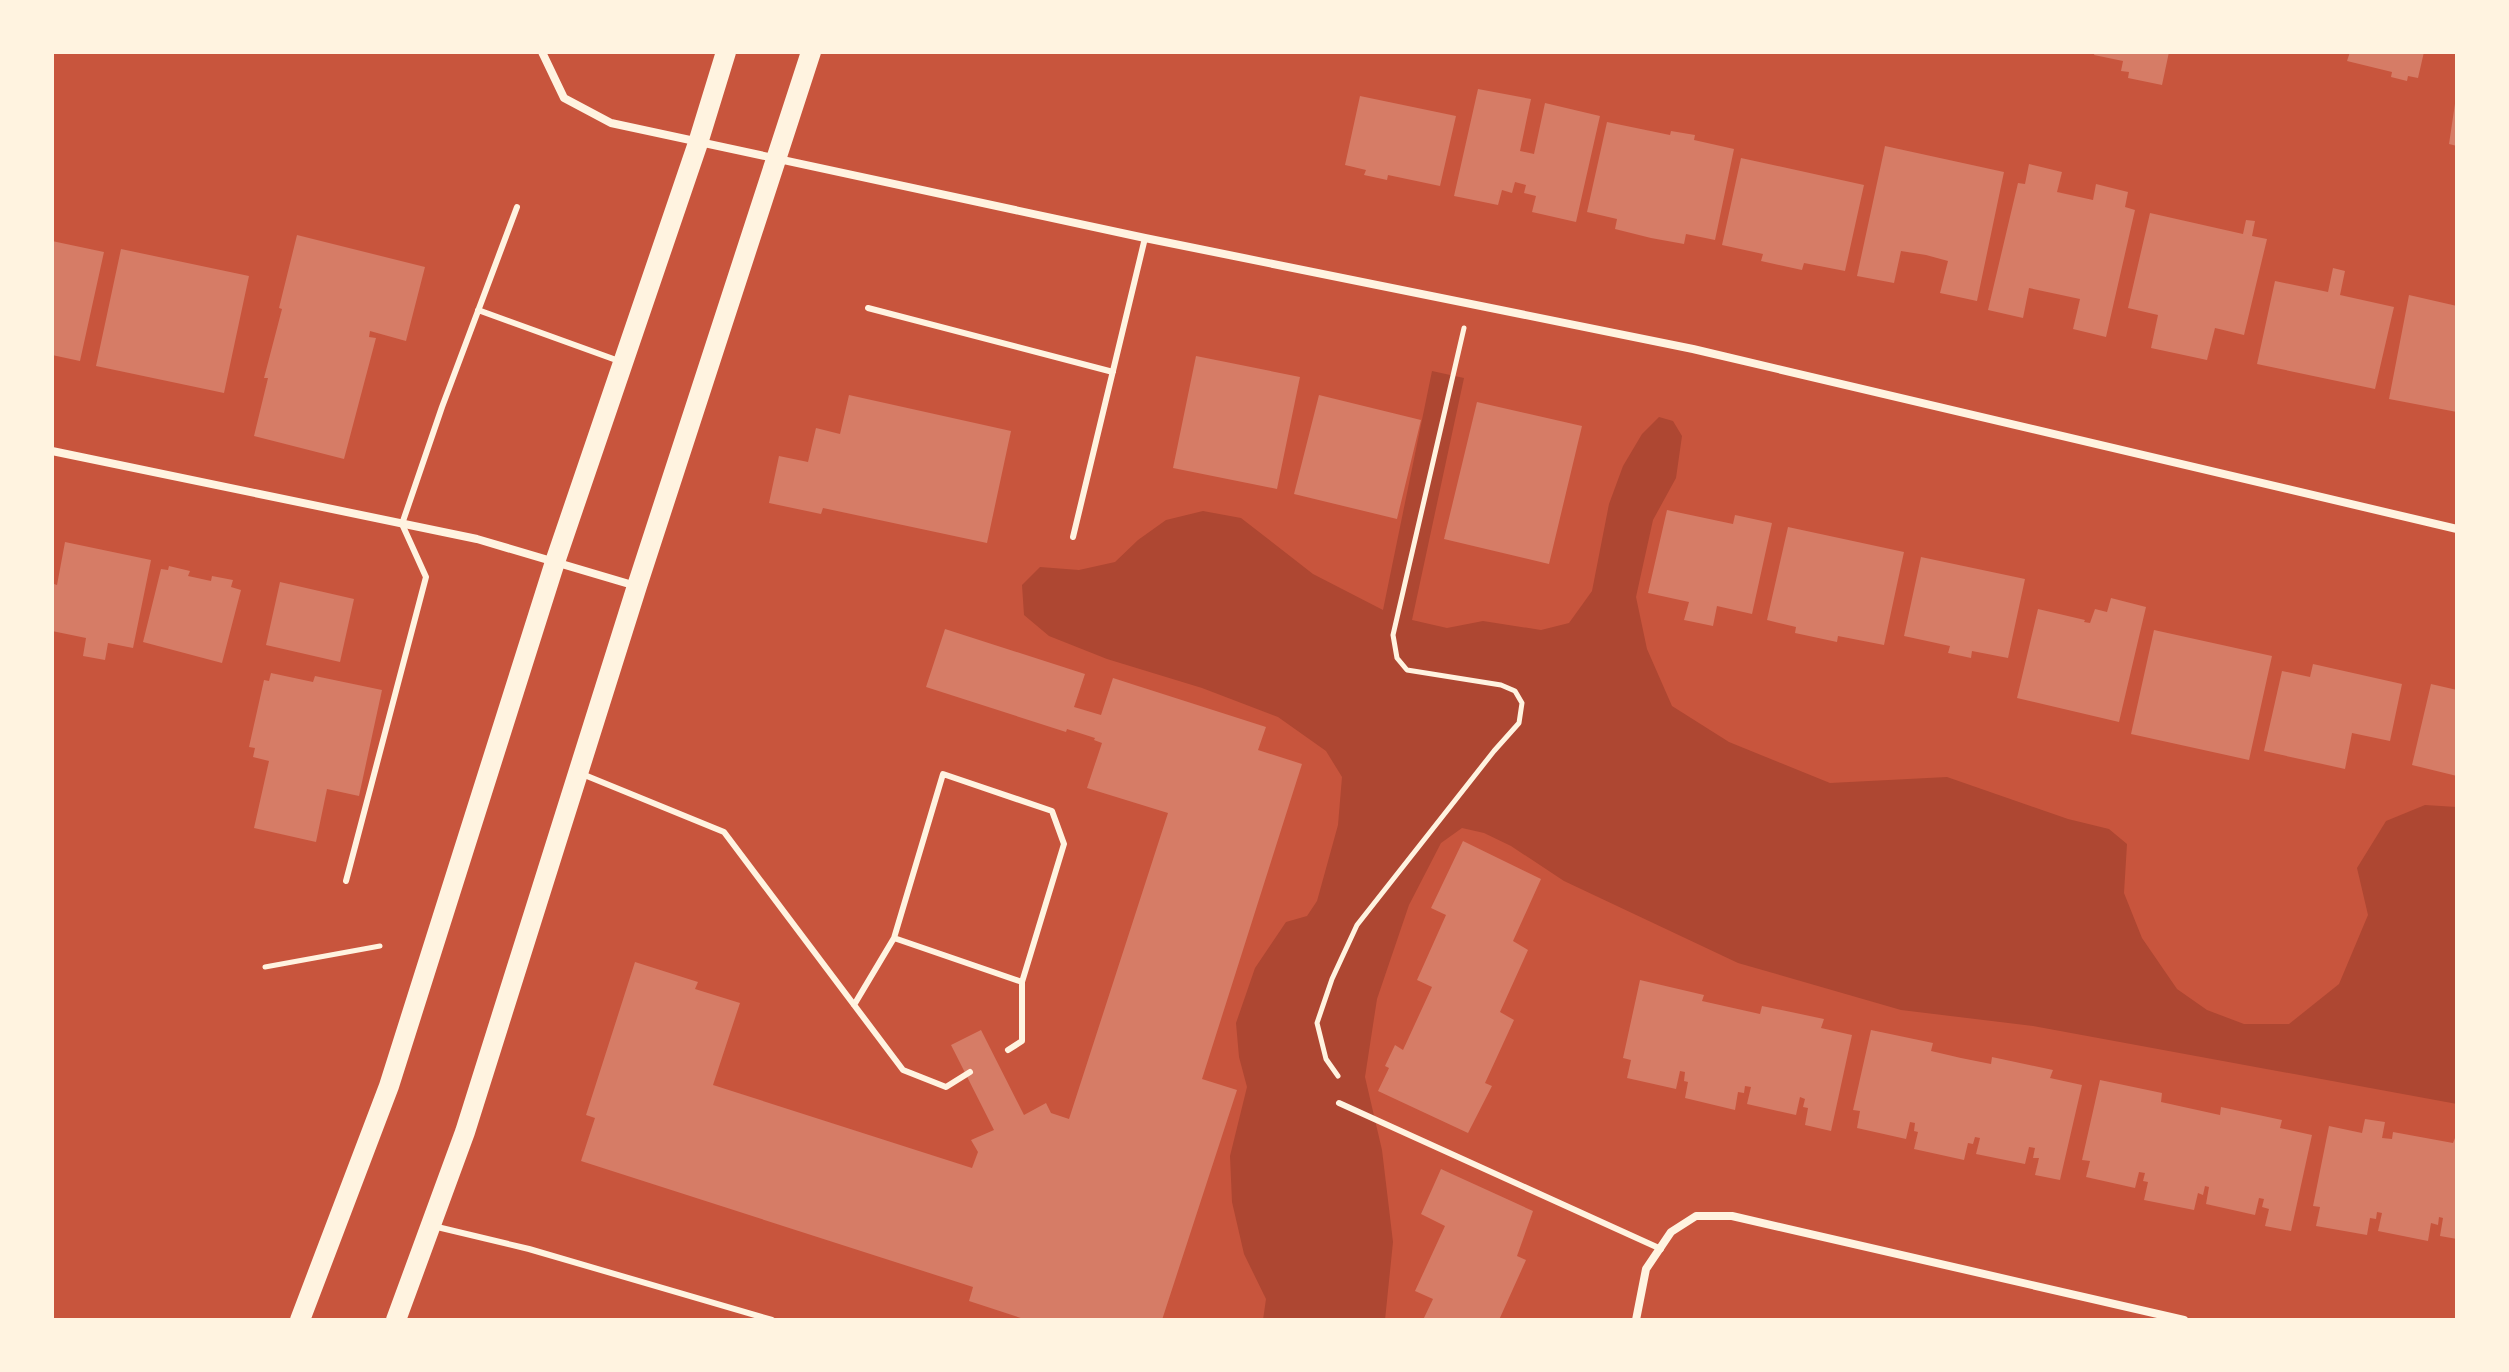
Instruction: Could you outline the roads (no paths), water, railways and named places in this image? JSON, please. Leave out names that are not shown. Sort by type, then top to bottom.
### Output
[{"type":"main road","points":[[300,1320],[389,1086],[555,562],[726,52]]},
{"type":"main road","points":[[396,1320],[469,1119],[637,586],[811,52]]},
{"type":"street","points":[[542,52],[564,98],[611,123],[1145,238],[1693,349],[2457,529]]},
{"type":"street","points":[[52,451],[477,539],[637,586]]},
{"type":"street","points":[[1636,1320],[1646,1269],[1671,1232],[1696,1216],[1732,1216],[2184,1320]]},
{"type":"lane","points":[[346,881],[426,577],[402,524],[517,207]]},
{"type":"lane","points":[[1073,537],[1145,238]]},
{"type":"lane","points":[[868,308],[1113,372]]},
{"type":"lane","points":[[478,310],[623,362]]},
{"type":"lane","points":[[579,773],[724,832],[903,1070],[946,1087],[970,1072]]},
{"type":"lane","points":[[854,1005],[894,938],[943,774],[1052,811],[1064,844],[1022,982],[1022,1041],[1008,1050]]},
{"type":"lane","points":[[894,938],[1022,982]]},
{"type":"lane","points":[[1339,1103],[1661,1249]]},
{"type":"lane","points":[[431,1226],[529,1249],[772,1320]]}]
